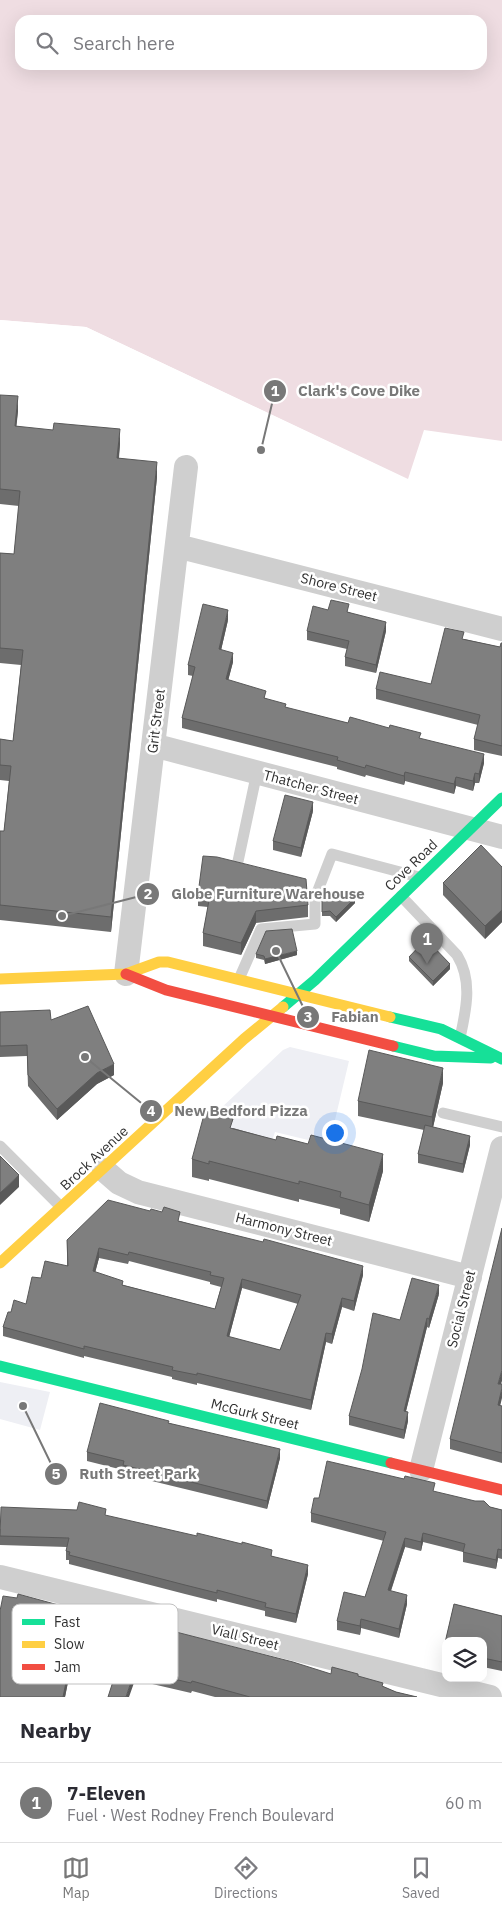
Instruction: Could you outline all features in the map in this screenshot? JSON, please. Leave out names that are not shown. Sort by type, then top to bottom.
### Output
[{"type":"main road","name":"Cove Road","points":[[296,994],[314,980],[502,798]]},
{"type":"main road","points":[[0,979],[126,974],[159,962],[441,1029],[502,1059]]},
{"type":"main road","points":[[126,974],[166,990],[434,1056],[502,1059]]},
{"type":"main road","name":"Brock Avenue","points":[[0,1263],[296,994]]},
{"type":"main road","name":"McGurk Street","points":[[0,1366],[502,1490]]},
{"type":"street","name":"Grit Street","points":[[126,974],[186,467]]},
{"type":"street","name":"Shore Street","points":[[177,546],[502,629]]},
{"type":"street","name":"Thatcher Street","points":[[153,745],[502,838]]},
{"type":"street","name":"Social Street","points":[[421,1470],[502,1148]]},
{"type":"street","name":"Harmony Street","points":[[104,1170],[118,1183],[138,1192],[470,1277]]},
{"type":"street","name":"Viall Street","points":[[0,1577],[110,1604]]},
{"type":"street","name":"Viall Street","points":[[178,1621],[490,1697]]},
{"type":"lane","points":[[237,866],[257,772]]},
{"type":"lane","points":[[239,980],[261,929],[315,924],[315,898],[332,854],[420,877]]},
{"type":"lane","points":[[401,896],[457,955],[464,966],[467,980],[467,998],[460,1038]]},
{"type":"lane","points":[[443,1113],[502,1127]]},
{"type":"lane","points":[[0,1146],[62,1208]]},
{"type":"shaded area","points":[[0,0],[502,0],[502,441],[424,430],[408,479],[86,327],[0,320]]},
{"type":"shaded area","points":[[290,1047],[349,1061],[329,1145],[275,1132],[272,1141],[204,1124],[283,1050]]},
{"type":"shaded area","points":[[0,1382],[50,1392],[40,1430],[0,1419]]},
{"type":"pier","points":[[0,320],[86,327],[409,480],[85,330],[0,323]]},
{"type":"building","points":[[0,395],[18,396],[15,426],[53,430],[54,423],[120,429],[117,458],[157,462],[111,917],[0,905],[0,831],[4,831],[11,766],[0,765],[0,739],[13,741],[23,650],[0,648],[0,553],[14,554],[20,491],[0,489]]},
{"type":"building","points":[[331,600],[349,604],[347,612],[386,622],[376,665],[345,657],[349,641],[307,631],[313,606],[328,610]]},
{"type":"building","points":[[203,604],[228,610],[219,649],[233,653],[226,679],[266,691],[264,698],[286,704],[285,707],[348,723],[350,717],[389,728],[390,725],[421,733],[419,738],[484,754],[479,774],[475,773],[473,781],[456,777],[454,784],[405,772],[404,776],[366,765],[365,768],[337,760],[338,757],[182,718],[195,667],[188,665]]},
{"type":"building","points":[[445,628],[464,632],[462,639],[500,647],[502,643],[502,746],[474,739],[480,715],[376,689],[380,672],[431,684]]},
{"type":"building","points":[[285,795],[313,802],[301,848],[273,841]]},
{"type":"building","points":[[481,845],[502,867],[502,910],[485,926],[443,883]]},
{"type":"building","points":[[203,856],[217,857],[306,879],[308,905],[256,911],[241,943],[203,933],[210,895],[198,894]]},
{"type":"building","points":[[326,891],[355,898],[336,917],[330,911],[322,912],[322,895]]},
{"type":"building","points":[[292,929],[297,951],[265,959],[264,956],[256,954],[266,931]]},
{"type":"building","points":[[426,939],[450,964],[433,981],[409,957]]},
{"type":"building","points":[[88,1006],[114,1064],[97,1073],[57,1109],[28,1075],[27,1045],[0,1046],[0,1012],[50,1010],[51,1020]]},
{"type":"building","points":[[369,1050],[443,1068],[432,1117],[358,1101]]},
{"type":"building","points":[[205,1111],[233,1119],[230,1128],[276,1140],[277,1136],[308,1144],[311,1135],[383,1154],[369,1205],[340,1197],[341,1192],[299,1181],[299,1184],[209,1161],[209,1164],[192,1159]]},
{"type":"building","points":[[425,1125],[470,1136],[463,1164],[418,1154]]},
{"type":"building","points":[[0,1156],[19,1175],[0,1193]]},
{"type":"building","points":[[108,1200],[150,1211],[151,1209],[162,1212],[164,1207],[180,1212],[178,1221],[263,1242],[264,1239],[363,1266],[354,1301],[342,1298],[332,1334],[326,1333],[311,1400],[197,1373],[197,1375],[172,1370],[173,1367],[84,1346],[84,1349],[3,1327],[8,1312],[11,1312],[14,1300],[26,1304],[32,1277],[41,1278],[45,1261],[68,1266],[67,1240]],"holes":[[[99,1248],[128,1255],[129,1252],[211,1272],[210,1275],[224,1278],[215,1309],[122,1285],[123,1281],[93,1271]],[[242,1279],[301,1295],[280,1350],[227,1336]]]},
{"type":"building","points":[[502,1228],[502,1370],[498,1384],[502,1384],[502,1388],[498,1405],[502,1406],[502,1453],[450,1439]]},
{"type":"building","points":[[412,1278],[439,1285],[429,1319],[427,1318],[404,1411],[408,1412],[404,1430],[349,1416],[362,1369],[373,1313],[400,1320]]},
{"type":"building","points":[[100,1403],[169,1421],[168,1423],[280,1449],[267,1501],[123,1465],[124,1461],[87,1452]]},
{"type":"building","points":[[327,1461],[404,1479],[405,1476],[435,1483],[433,1491],[475,1501],[484,1501],[490,1507],[502,1510],[502,1550],[498,1549],[496,1560],[463,1552],[465,1544],[423,1533],[421,1542],[405,1538],[388,1590],[407,1595],[399,1629],[361,1619],[360,1626],[337,1621],[344,1592],[365,1597],[386,1532],[311,1513],[314,1498],[319,1498]]},
{"type":"building","points":[[79,1502],[106,1509],[105,1515],[197,1536],[197,1533],[242,1544],[242,1542],[272,1550],[271,1556],[308,1565],[296,1614],[265,1607],[266,1603],[217,1590],[217,1593],[69,1555],[70,1552],[66,1551],[69,1538],[0,1536],[1,1507],[77,1510]]},
{"type":"building","points":[[18,1594],[55,1604],[12,1604],[12,1684],[66,1684],[63,1697],[0,1697],[0,1611],[3,1596],[17,1598]]},
{"type":"building","points":[[454,1604],[502,1616],[502,1662],[487,1659],[487,1637],[446,1637]]},
{"type":"building","points":[[178,1633],[293,1662],[331,1674],[332,1667],[358,1674],[358,1676],[383,1683],[382,1686],[396,1692],[417,1697],[250,1697],[192,1681],[191,1683],[178,1680]]},
{"type":"building","points":[[112,1684],[130,1684],[126,1697],[108,1697]]},
{"type":"traffic: fast","points":[[283,1007],[315,980],[502,798]]},
{"type":"traffic: fast","points":[[390,1017],[441,1029],[502,1059]]},
{"type":"traffic: fast","points":[[393,1046],[434,1056],[491,1058]]},
{"type":"traffic: fast","points":[[0,1366],[391,1463]]},
{"type":"traffic: slow","points":[[0,979],[126,974],[159,962],[168,962],[390,1017]]},
{"type":"traffic: slow","points":[[0,1263],[244,1039],[283,1007]]},
{"type":"traffic: jam","points":[[126,974],[166,990],[393,1046]]},
{"type":"traffic: jam","points":[[391,1463],[502,1490]]},
{"type":"place","name":"Clark's Cove Dike","points":[[261,450]]},
{"type":"place","name":"Globe Furniture Warehouse","points":[[62,916]]},
{"type":"place","name":"Fabian","points":[[276,951]]},
{"type":"place","name":"7-Eleven","points":[[427,964]]},
{"type":"place","name":"New Bedford Pizza","points":[[85,1057]]},
{"type":"place","name":"Ruth Street Park","points":[[23,1406]]}]
